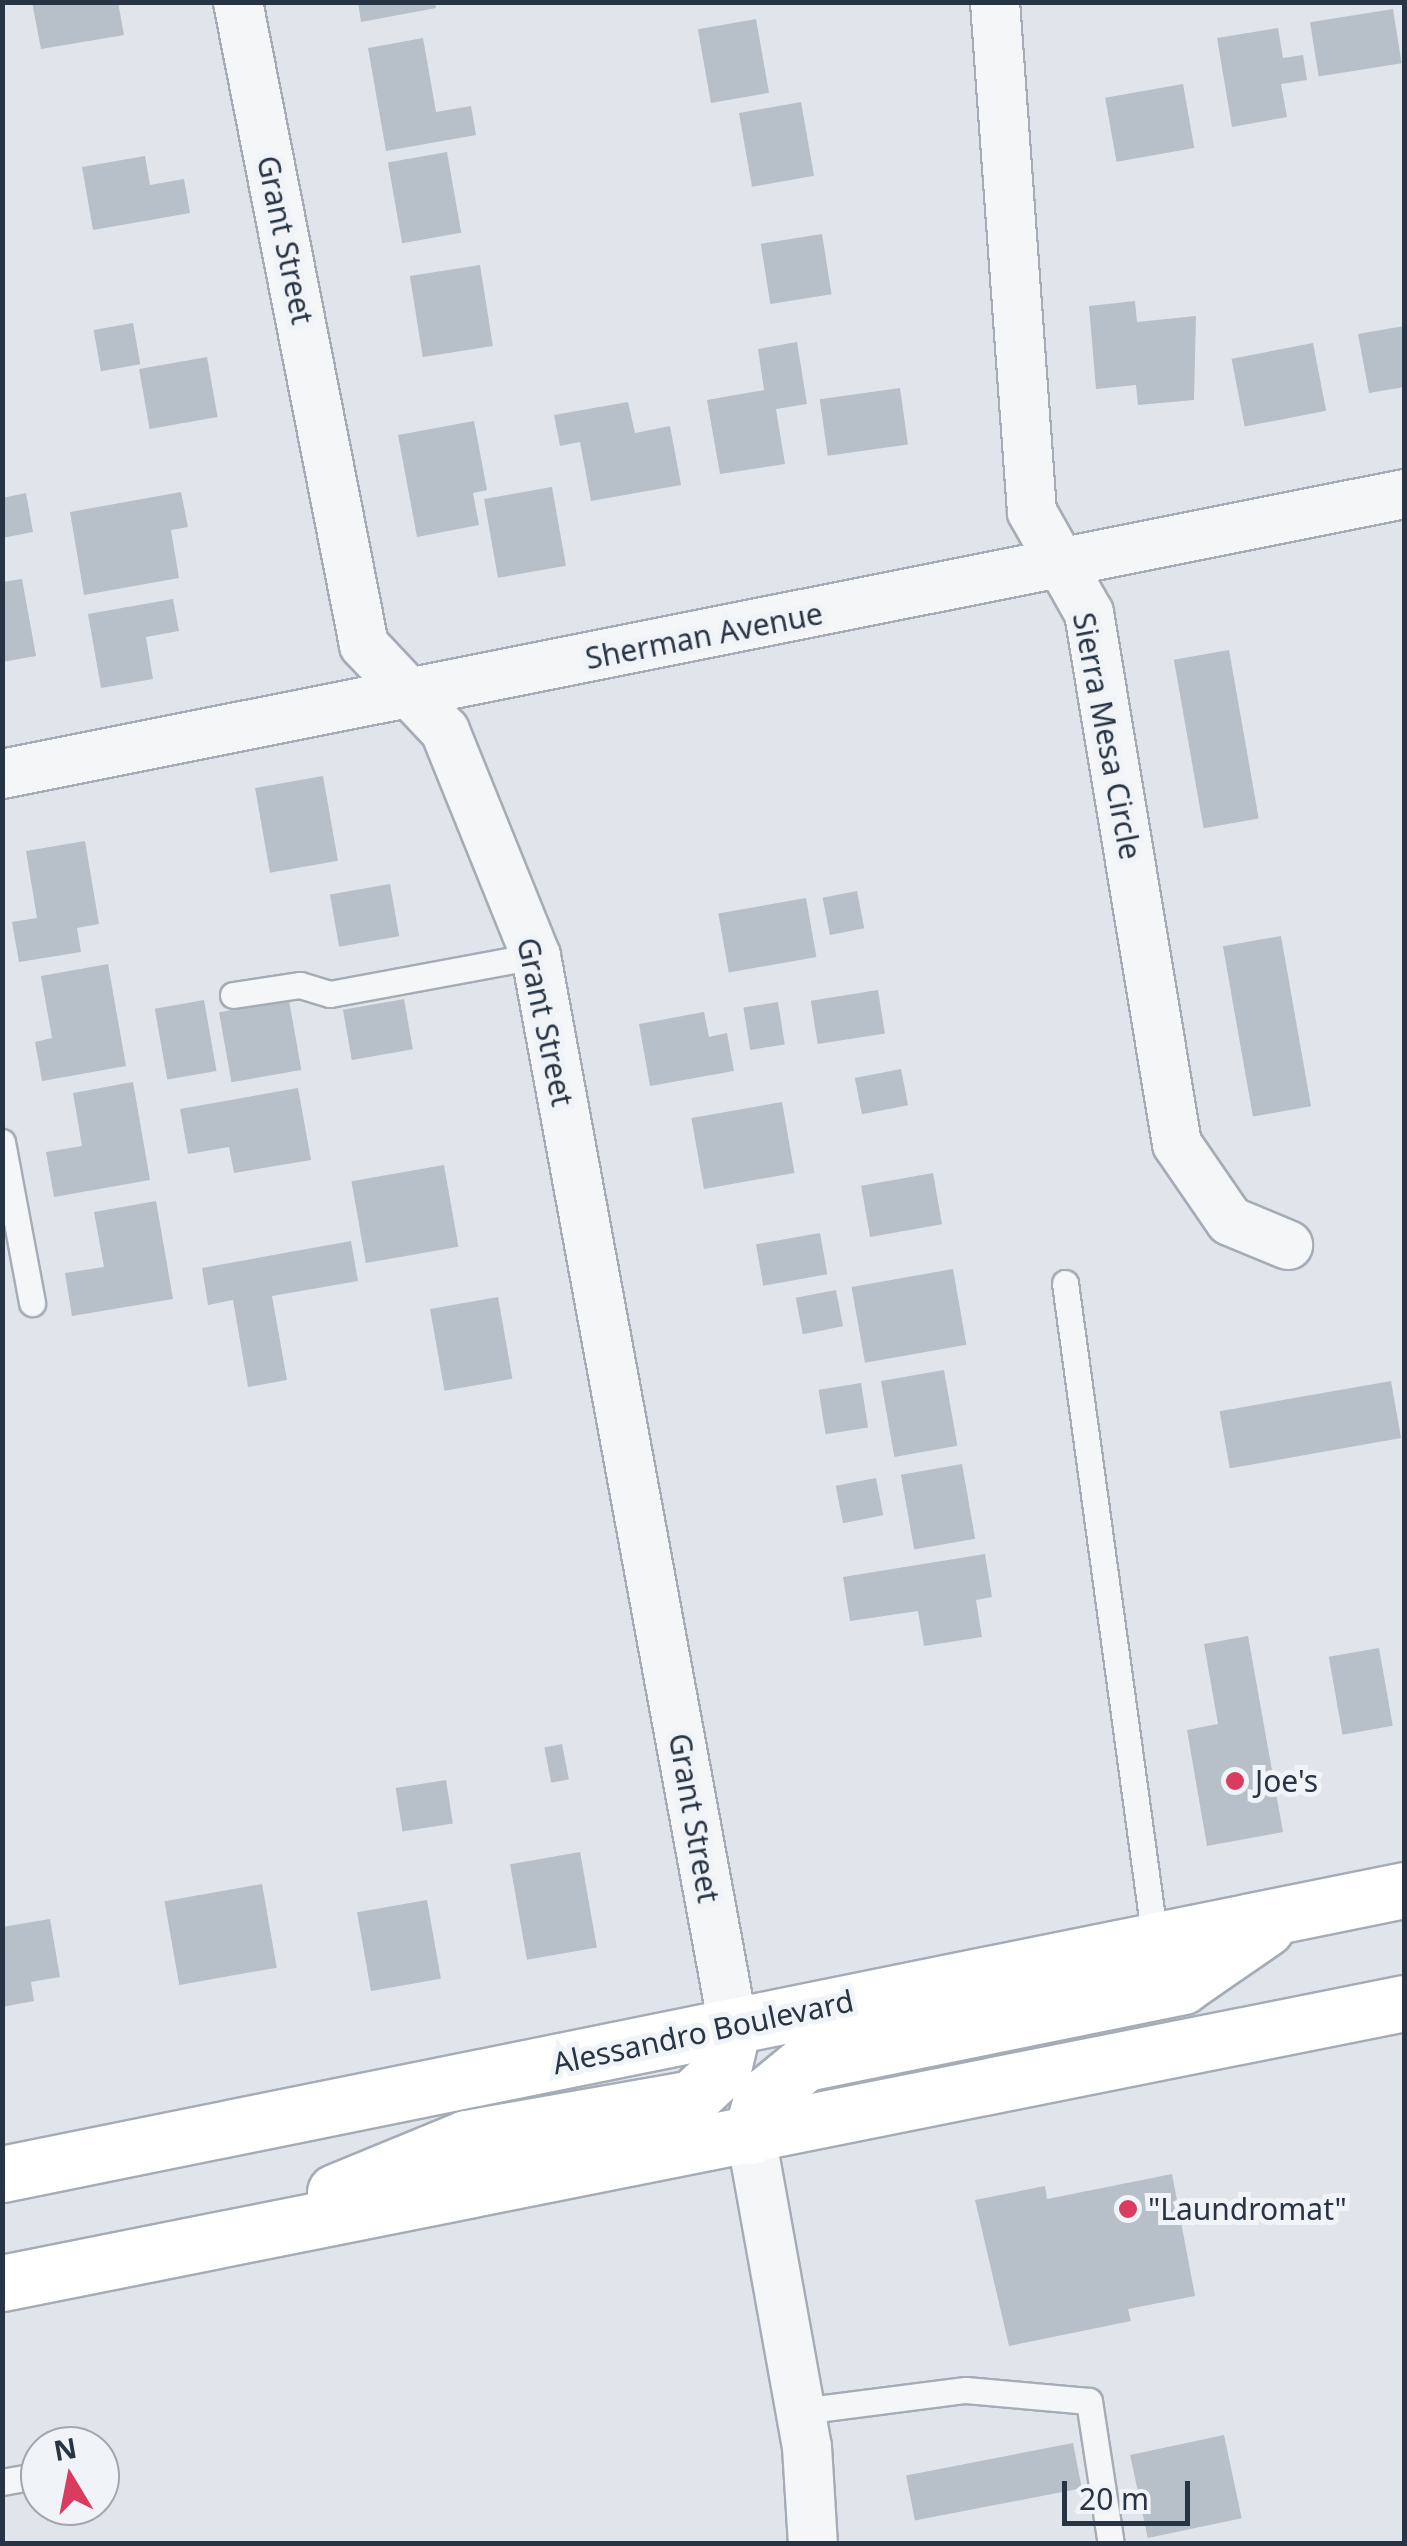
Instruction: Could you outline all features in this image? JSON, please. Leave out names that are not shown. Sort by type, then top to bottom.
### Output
[{"type":"main road","name":"Alessandro Boulevard","points":[[2,2174],[1404,1890]]},
{"type":"main road","points":[[751,2136],[761,2098],[805,2063],[1182,1986],[1286,1914]]},
{"type":"main road","points":[[2,2283],[1404,2003]]},
{"type":"main road","points":[[220,2240],[466,2138],[692,2098],[723,2069],[733,2026]]},
{"type":"street","name":"Grant Street","points":[[238,2],[364,644],[408,696],[444,730],[536,956],[733,2026]]},
{"type":"street","name":"Sierra Mesa Circle","points":[[995,2],[1032,512],[1089,613],[1177,1144],[1230,1220],[1288,1245]]},
{"type":"street","name":"Sherman Avenue","points":[[2,774],[408,696],[1404,494]]},
{"type":"street","points":[[751,2136],[800,2411],[813,2544]]},
{"type":"lane","points":[[232,995],[300,986],[330,994],[536,956]]},
{"type":"lane","points":[[2,1142],[32,1303]]},
{"type":"lane","points":[[1065,1283],[1156,1940]]},
{"type":"lane","points":[[800,2411],[966,2390],[1088,2401],[1112,2544]]},
{"type":"building","points":[[32,2],[118,2],[124,35],[41,49]]},
{"type":"building","points":[[358,2],[435,2],[436,8],[361,22]]},
{"type":"building","points":[[1393,9],[1402,63],[1319,76],[1310,22]]},
{"type":"building","points":[[756,19],[769,93],[711,103],[698,29]]},
{"type":"building","points":[[1278,28],[1283,58],[1303,55],[1307,80],[1281,84],[1287,117],[1232,127],[1217,38]]},
{"type":"building","points":[[423,38],[436,112],[471,106],[476,135],[386,151],[368,48]]},
{"type":"building","points":[[1183,84],[1194,148],[1116,162],[1105,98]]},
{"type":"building","points":[[801,102],[814,176],[752,187],[739,113]]},
{"type":"building","points":[[447,152],[461,233],[402,243],[388,162]]},
{"type":"building","points":[[145,156],[150,185],[184,179],[190,213],[93,230],[82,167]]},
{"type":"building","points":[[822,234],[832,294],[770,304],[761,244]]},
{"type":"building","points":[[480,265],[493,346],[423,357],[410,276]]},
{"type":"building","points":[[1135,301],[1137,322],[1196,316],[1194,400],[1138,405],[1136,385],[1096,389],[1089,306]]},
{"type":"building","points":[[133,323],[140,364],[101,371],[94,330]]},
{"type":"building","points":[[1404,326],[1404,387],[1369,393],[1358,334]]},
{"type":"building","points":[[797,342],[807,404],[776,409],[785,464],[720,474],[707,400],[764,390],[758,349]]},
{"type":"building","points":[[1313,343],[1326,411],[1245,427],[1232,359]]},
{"type":"building","points":[[207,357],[218,417],[150,429],[139,369]]},
{"type":"building","points":[[900,388],[908,444],[828,456],[820,399]]},
{"type":"building","points":[[628,402],[635,433],[670,426],[681,485],[591,501],[580,442],[560,446],[554,415]]},
{"type":"building","points":[[474,421],[487,490],[473,493],[479,525],[417,537],[398,435]]},
{"type":"building","points":[[552,487],[566,566],[498,578],[484,499]]},
{"type":"building","points":[[181,492],[188,527],[171,530],[179,578],[84,595],[70,512]]},
{"type":"building","points":[[26,493],[33,532],[2,538],[2,498]]},
{"type":"building","points":[[22,579],[36,656],[2,662],[2,582]]},
{"type":"building","points":[[173,599],[179,631],[146,637],[153,679],[101,688],[88,614]]},
{"type":"building","points":[[1229,650],[1259,818],[1204,828],[1174,660]]},
{"type":"building","points":[[323,776],[338,861],[270,873],[255,788]]},
{"type":"building","points":[[85,841],[99,924],[77,928],[81,952],[19,962],[12,922],[37,918],[26,851]]},
{"type":"building","points":[[390,884],[399,936],[339,947],[330,895]]},
{"type":"building","points":[[857,891],[864,928],[830,935],[823,898]]},
{"type":"building","points":[[806,898],[816,957],[729,973],[718,913]]},
{"type":"building","points":[[1281,936],[1311,1106],[1253,1117],[1223,946]]},
{"type":"building","points":[[108,964],[126,1066],[42,1081],[35,1042],[52,1038],[41,976]]},
{"type":"building","points":[[878,990],[885,1033],[818,1044],[811,1001]]},
{"type":"building","points":[[404,999],[413,1049],[352,1060],[343,1010]]},
{"type":"building","points":[[204,1000],[217,1071],[167,1080],[155,1009]]},
{"type":"building","points":[[289,1000],[301,1070],[231,1082],[219,1012]]},
{"type":"building","points":[[778,1002],[785,1044],[750,1050],[743,1007]]},
{"type":"building","points":[[704,1012],[709,1037],[727,1033],[734,1071],[650,1086],[639,1024]]},
{"type":"building","points":[[901,1069],[908,1105],[862,1114],[855,1078]]},
{"type":"building","points":[[133,1082],[150,1180],[54,1197],[46,1152],[82,1146],[73,1093]]},
{"type":"building","points":[[298,1088],[311,1160],[234,1173],[229,1147],[188,1154],[180,1109]]},
{"type":"building","points":[[782,1102],[795,1173],[704,1189],[691,1118]]},
{"type":"building","points":[[444,1165],[458,1247],[366,1263],[351,1181]]},
{"type":"building","points":[[933,1173],[942,1224],[870,1237],[861,1186]]},
{"type":"building","points":[[156,1201],[173,1299],[72,1316],[65,1273],[104,1267],[94,1212]]},
{"type":"building","points":[[820,1233],[827,1274],[763,1286],[756,1244]]},
{"type":"building","points":[[351,1241],[358,1281],[272,1296],[287,1380],[248,1387],[233,1300],[208,1305],[202,1268]]},
{"type":"building","points":[[953,1269],[966,1345],[865,1363],[852,1287]]},
{"type":"building","points":[[836,1290],[843,1326],[803,1334],[796,1298]]},
{"type":"building","points":[[498,1297],[512,1379],[444,1391],[430,1309]]},
{"type":"building","points":[[944,1370],[957,1446],[894,1457],[881,1381]]},
{"type":"building","points":[[1391,1381],[1401,1438],[1230,1468],[1220,1411]]},
{"type":"building","points":[[861,1383],[868,1427],[826,1434],[819,1390]]},
{"type":"building","points":[[962,1464],[975,1539],[914,1550],[901,1475]]},
{"type":"building","points":[[876,1478],[883,1515],[843,1523],[836,1486]]},
{"type":"building","points":[[985,1554],[992,1597],[976,1600],[982,1637],[924,1646],[918,1611],[850,1621],[843,1577]]},
{"type":"building","name":"Joe's","points":[[1248,1636],[1283,1832],[1207,1846],[1187,1730],[1218,1724],[1204,1644]]},
{"type":"building","points":[[1379,1648],[1393,1726],[1342,1735],[1329,1657]]},
{"type":"building","points":[[562,1744],[569,1779],[551,1783],[544,1747]]},
{"type":"building","points":[[446,1780],[453,1823],[403,1831],[396,1788]]},
{"type":"building","points":[[580,1852],[597,1948],[527,1960],[510,1864]]},
{"type":"building","points":[[262,1884],[277,1968],[179,1985],[165,1901]]},
{"type":"building","points":[[427,1900],[441,1979],[371,1991],[357,1912]]},
{"type":"building","points":[[50,1919],[60,1977],[31,1982],[34,2001],[2,2007],[2,1927]]},
{"type":"building","points":[[1172,2174],[1195,2296],[1128,2309],[1131,2321],[1009,2346],[975,2200],[1045,2186],[1047,2199]]},
{"type":"building","points":[[1224,2435],[1242,2518],[1148,2538],[1130,2455]]},
{"type":"building","points":[[1073,2443],[1082,2488],[915,2521],[906,2475]]},
{"type":"place","name":"Joe's","points":[[1235,1781]]},
{"type":"place","name":"\"Laundromat\"","points":[[1128,2209]]}]
